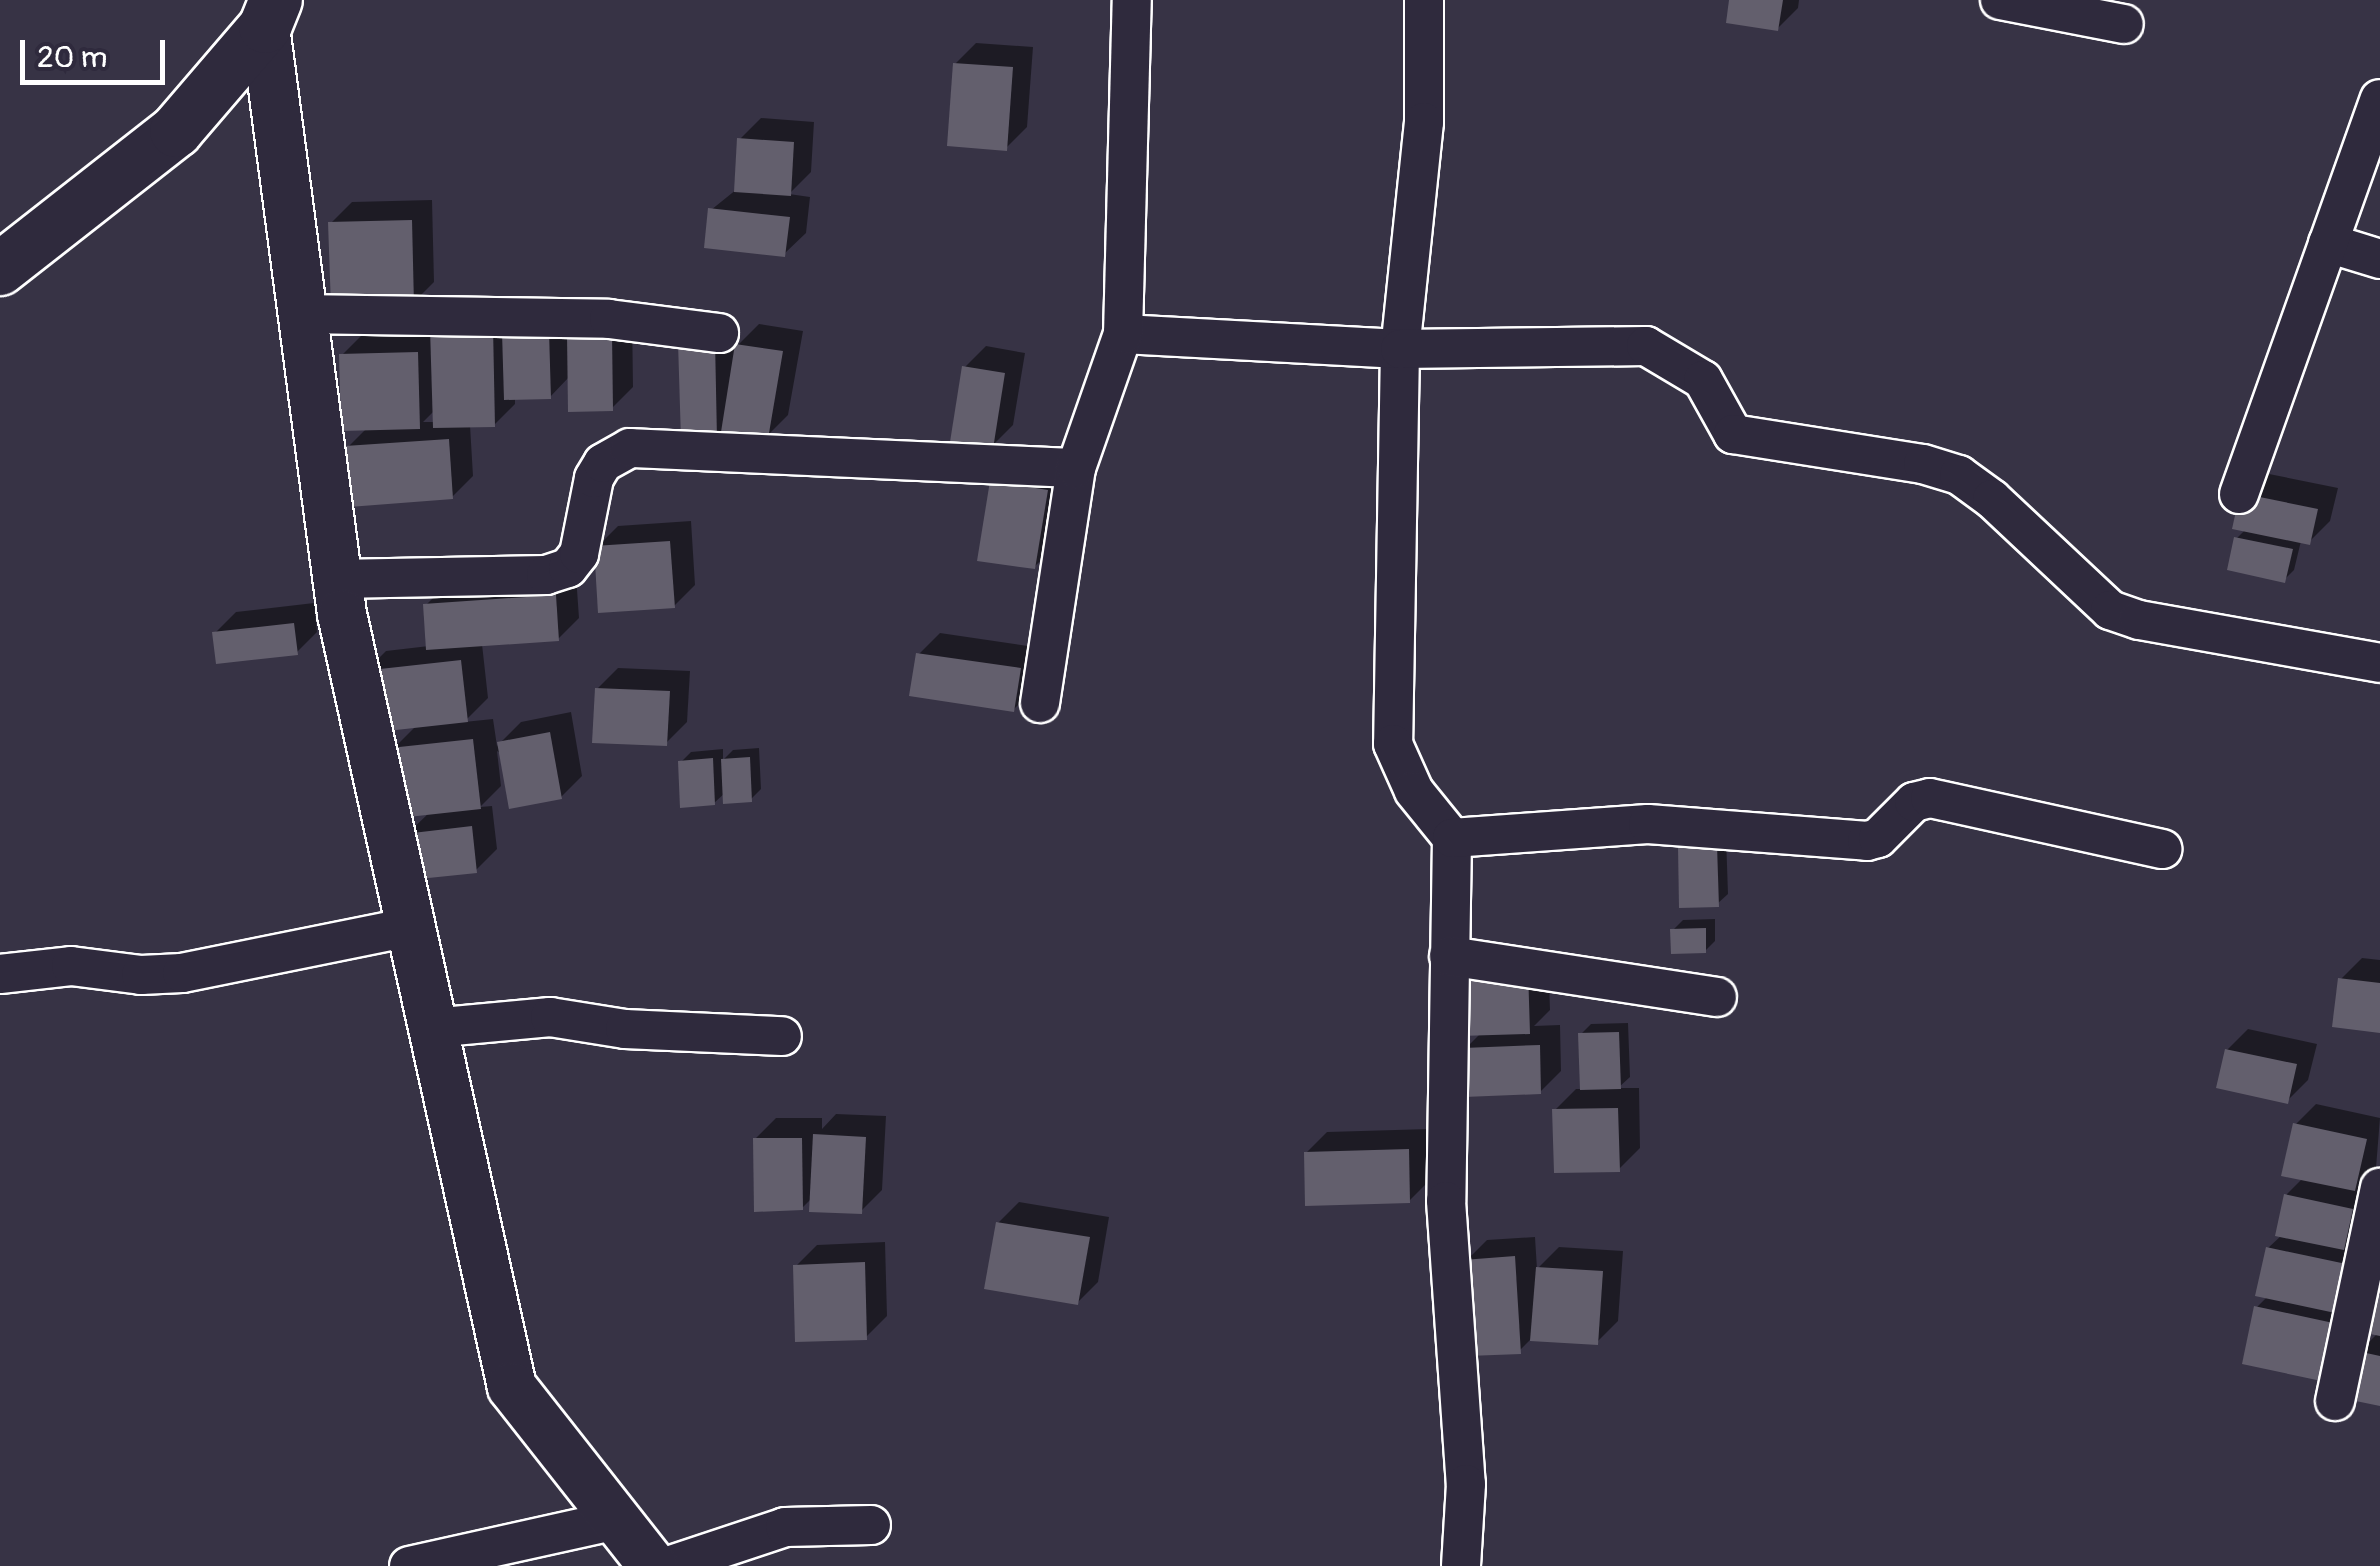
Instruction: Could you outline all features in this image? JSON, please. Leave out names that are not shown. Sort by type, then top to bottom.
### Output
[{"type":"main road","points":[[0,269],[176,132],[271,14]]},
{"type":"street","points":[[1040,703],[1076,468],[1122,334],[1132,0]]},
{"type":"street","points":[[1424,0],[1424,122],[1400,349],[1393,744],[1414,790],[1452,838],[1446,1200],[1466,1484],[1461,1566]]},
{"type":"street","points":[[2000,0],[2124,24]]},
{"type":"street","points":[[271,14],[300,314],[336,579],[512,1387],[653,1566]]},
{"type":"street","points":[[2239,494],[2380,99]]},
{"type":"street","points":[[2328,243],[2380,258]]},
{"type":"street","points":[[300,314],[609,319],[719,332]]},
{"type":"street","points":[[1122,334],[1400,349],[1646,346],[1702,380],[1733,434],[1923,464],[1959,476],[1992,499],[2110,610],[2139,620],[2380,663]]},
{"type":"street","points":[[336,579],[546,575],[568,568],[579,554],[594,478],[603,463],[630,448],[1076,468]]},
{"type":"street","points":[[1452,838],[1648,824],[1867,840],[1878,838],[1914,802],[1930,798],[2162,849]]},
{"type":"street","points":[[0,974],[71,966],[141,975],[182,974],[410,927]]},
{"type":"street","points":[[1449,956],[1717,997]]},
{"type":"street","points":[[432,1028],[550,1017],[626,1029],[782,1036]]},
{"type":"street","points":[[2334,1400],[2380,1188]]},
{"type":"street","points":[[408,1566],[616,1520]]},
{"type":"street","points":[[668,1566],[784,1527],[871,1526]]},
{"type":"building","points":[[1729,0],[1783,0],[1778,31],[1726,23]]},
{"type":"building","points":[[953,63],[1013,67],[1007,151],[947,146]]},
{"type":"building","points":[[737,138],[794,142],[791,196],[734,192]]},
{"type":"building","points":[[708,208],[790,217],[785,257],[704,248]]},
{"type":"building","points":[[412,220],[414,305],[331,307],[328,222]]},
{"type":"building","points":[[493,326],[495,427],[433,428],[430,328]]},
{"type":"building","points":[[549,331],[551,399],[504,400],[502,332]]},
{"type":"building","points":[[612,333],[613,411],[568,412],[567,334]]},
{"type":"building","points":[[715,340],[717,439],[681,440],[678,342]]},
{"type":"building","points":[[735,344],[783,351],[768,439],[721,432]]},
{"type":"building","points":[[418,352],[420,429],[341,431],[339,354]]},
{"type":"building","points":[[962,366],[1005,373],[993,449],[950,442]]},
{"type":"building","points":[[449,439],[453,499],[349,507],[345,446]]},
{"type":"building","points":[[990,481],[1048,490],[1035,569],[977,561]]},
{"type":"building","points":[[2240,493],[2318,509],[2310,545],[2232,529]]},
{"type":"building","points":[[2234,537],[2293,549],[2285,583],[2227,570]]},
{"type":"building","points":[[670,541],[675,608],[598,613],[594,546]]},
{"type":"building","points":[[556,595],[559,641],[426,650],[423,604]]},
{"type":"building","points":[[294,623],[298,655],[216,664],[212,632]]},
{"type":"building","points":[[916,653],[1021,668],[1014,712],[909,696]]},
{"type":"building","points":[[461,660],[468,722],[369,733],[362,671]]},
{"type":"building","points":[[595,688],[670,691],[667,746],[592,743]]},
{"type":"building","points":[[550,732],[562,799],[509,809],[497,742]]},
{"type":"building","points":[[473,739],[481,809],[399,818],[390,748]]},
{"type":"building","points":[[750,757],[752,802],[723,804],[721,759]]},
{"type":"building","points":[[713,758],[715,805],[680,808],[678,761]]},
{"type":"building","points":[[472,826],[477,873],[409,880],[404,834]]},
{"type":"building","points":[[1717,845],[1719,907],[1679,908],[1678,846]]},
{"type":"building","points":[[1706,928],[1706,953],[1671,954],[1670,929]]},
{"type":"building","points":[[1528,970],[1530,1034],[1460,1036],[1458,972]]},
{"type":"building","points":[[2338,978],[2380,983],[2380,1033],[2332,1027]]},
{"type":"building","points":[[1619,1032],[1621,1089],[1580,1090],[1578,1033]]},
{"type":"building","points":[[1540,1045],[1541,1094],[1464,1097],[1463,1048]]},
{"type":"building","points":[[2225,1049],[2297,1064],[2288,1104],[2216,1088]]},
{"type":"building","points":[[1618,1108],[1620,1172],[1554,1173],[1552,1109]]},
{"type":"building","points":[[2293,1123],[2367,1139],[2355,1191],[2281,1176]]},
{"type":"building","points":[[813,1134],[866,1137],[862,1214],[809,1212]]},
{"type":"building","points":[[753,1138],[802,1138],[803,1210],[754,1212]]},
{"type":"building","points":[[1409,1149],[1410,1203],[1305,1206],[1304,1152]]},
{"type":"building","points":[[2284,1194],[2353,1209],[2344,1250],[2275,1236]]},
{"type":"building","points":[[996,1222],[1090,1237],[1078,1305],[984,1289]]},
{"type":"building","points":[[2266,1247],[2351,1265],[2340,1314],[2255,1296]]},
{"type":"building","points":[[1515,1256],[1521,1354],[1468,1356],[1463,1260]]},
{"type":"building","points":[[865,1262],[867,1340],[795,1342],[793,1265]]},
{"type":"building","points":[[1536,1267],[1603,1271],[1598,1345],[1530,1341]]},
{"type":"building","points":[[2380,1295],[2380,1336],[2370,1334]]},
{"type":"building","points":[[2254,1306],[2338,1324],[2326,1382],[2242,1364]]},
{"type":"building","points":[[2357,1351],[2380,1356],[2380,1406],[2346,1399]]}]
